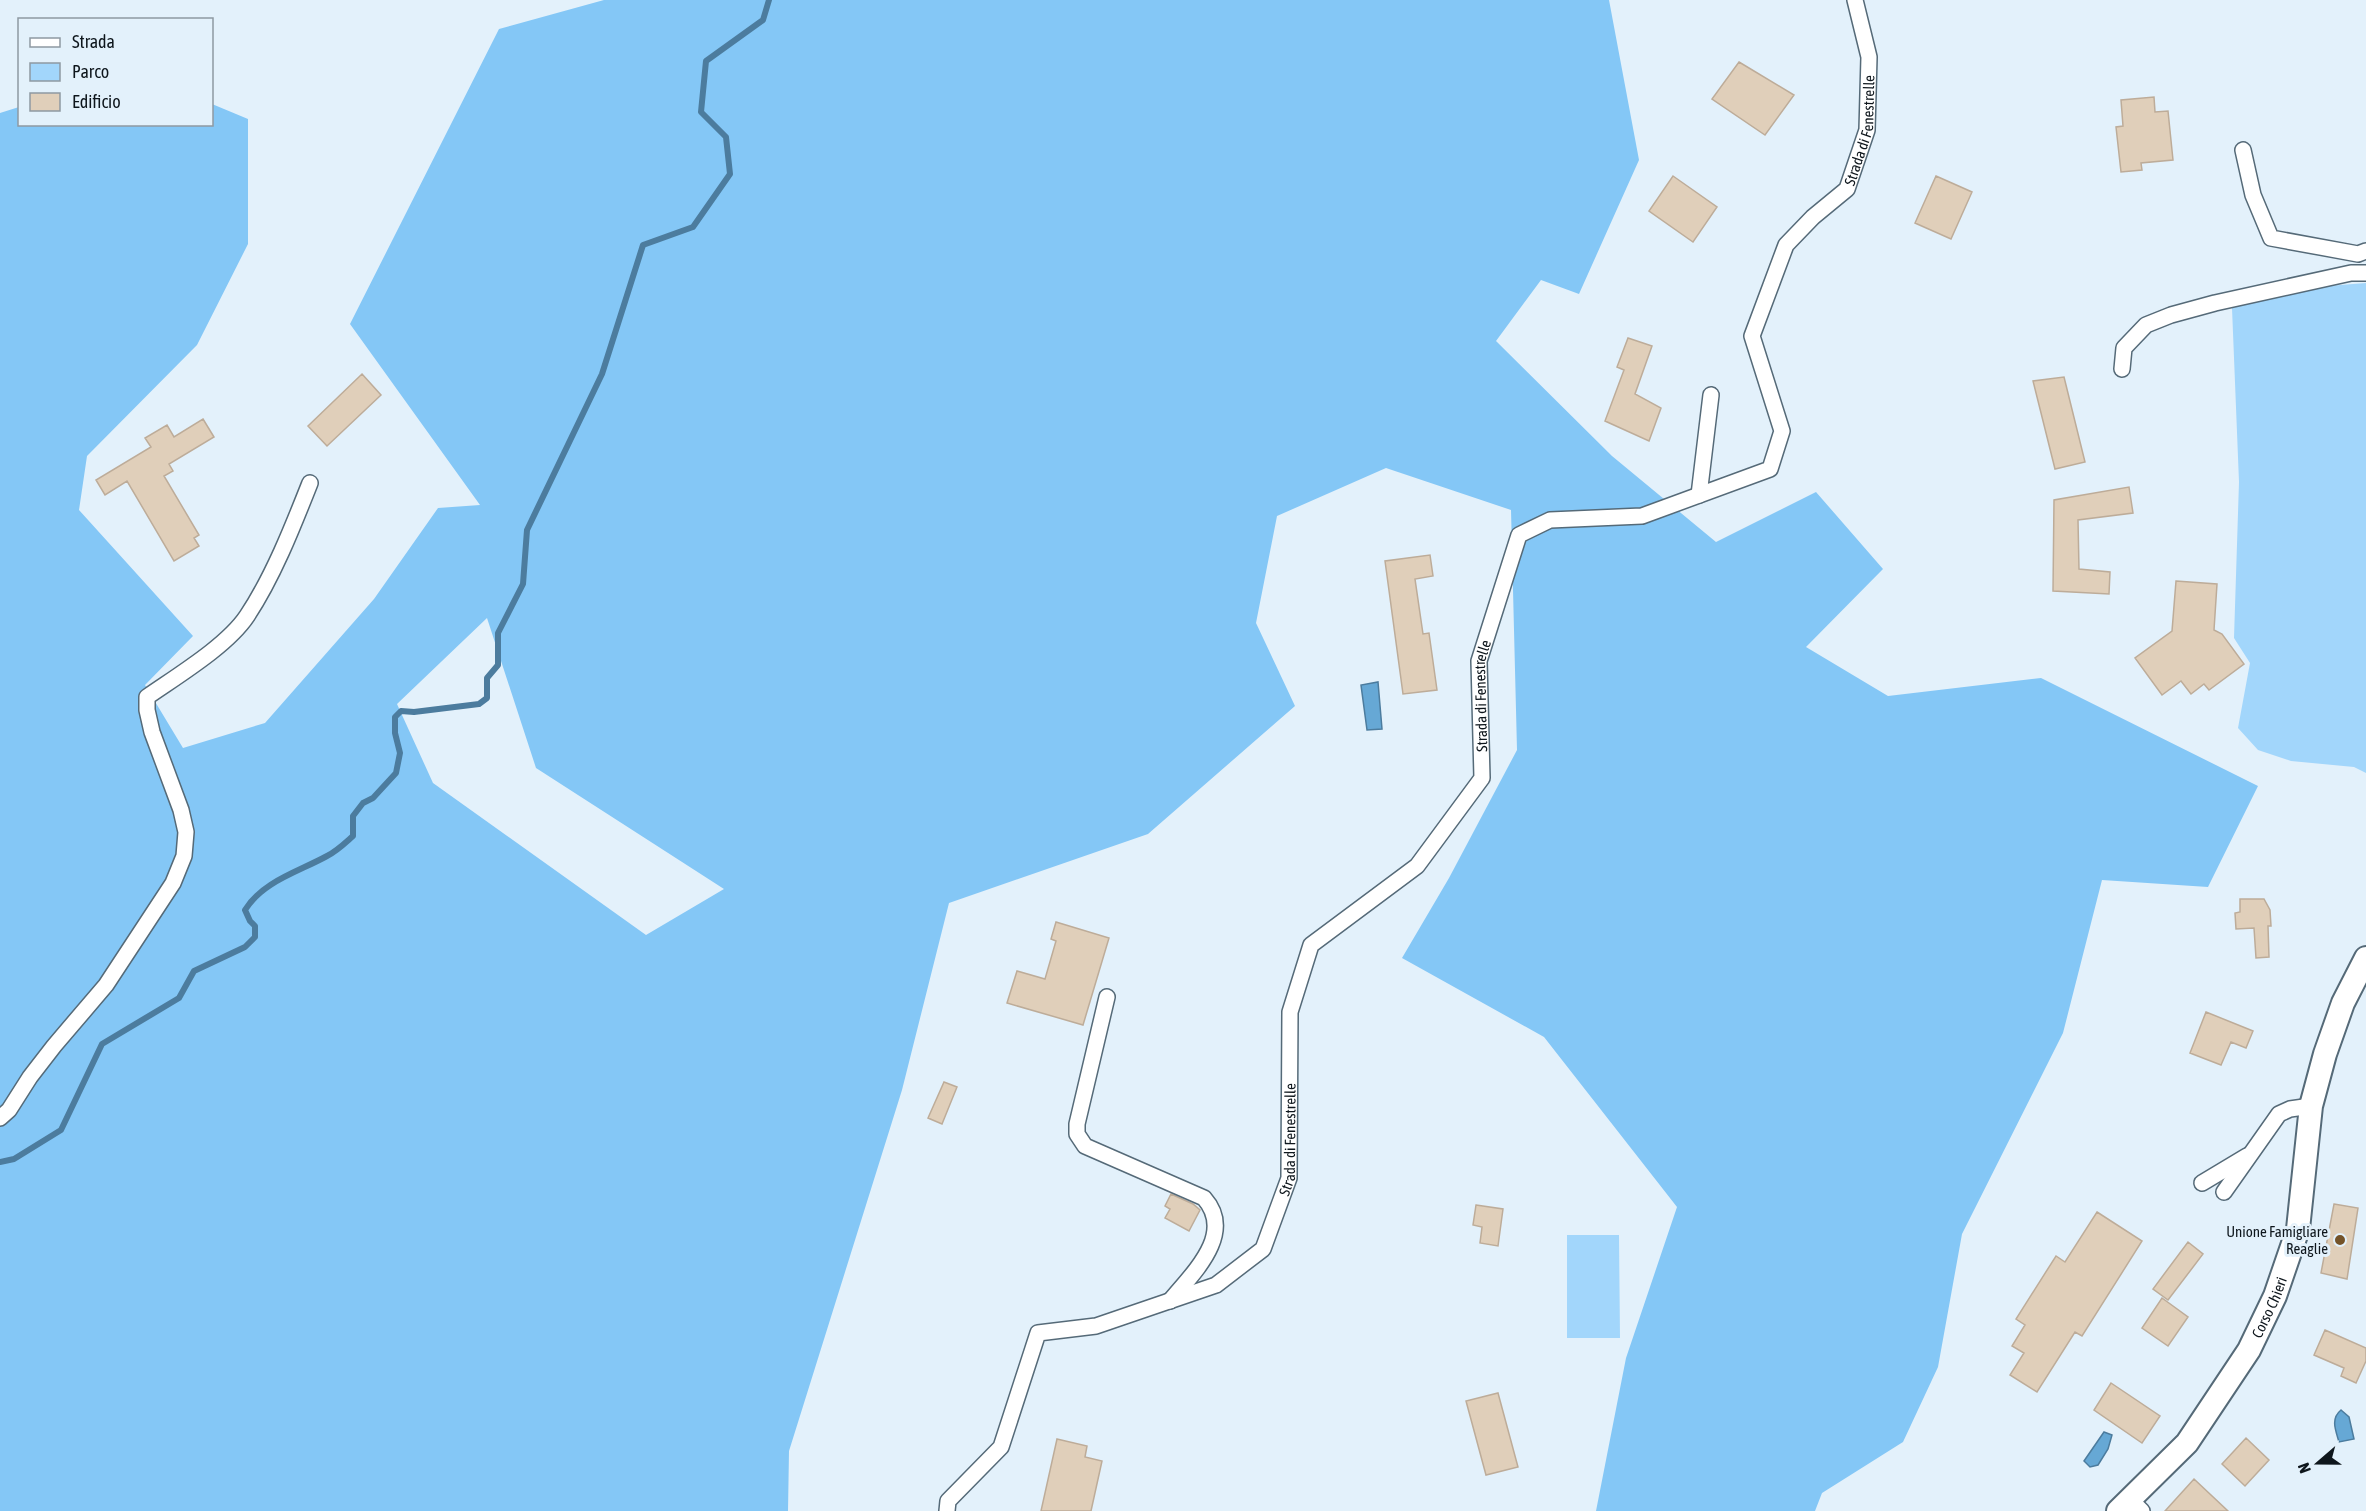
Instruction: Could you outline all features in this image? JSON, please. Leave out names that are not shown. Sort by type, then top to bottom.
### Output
[{"type":"main road","name":"Corso Chieri","points":[[2130,1507],[2187,1443],[2249,1350],[2275,1296],[2298,1229],[2312,1106],[2325,1054],[2343,1003],[2366,958]]},
{"type":"street","name":"Strada di Fenestrelle","points":[[946,1511],[948,1501],[1001,1447],[1038,1334],[1096,1326],[1216,1286],[1263,1249],[1289,1178],[1290,1012],[1311,945],[1417,866],[1482,778],[1479,661],[1520,535],[1550,520],[1642,516],[1770,470],[1782,431],[1752,336],[1786,245],[1813,216],[1847,189],[1867,130],[1869,57],[1855,0]]},
{"type":"street","points":[[2243,150],[2253,195],[2271,238],[2358,254],[2366,251]]},
{"type":"street","points":[[2122,369],[2124,348],[2146,325],[2171,315],[2340,276],[2366,273]]},
{"type":"street","points":[[1699,495],[1711,395]]},
{"type":"street","points":[[0,1118],[9,1110],[30,1077],[54,1046],[106,985],[173,883],[184,856],[186,832],[181,810],[152,732],[147,710],[147,697],[193,664],[230,634],[246,617],[289,536],[310,483]]},
{"type":"street","points":[[1107,997],[1077,1125],[1077,1134],[1085,1146],[1204,1198],[1210,1205],[1215,1218],[1215,1231],[1209,1250],[1170,1301]]},
{"type":"street","points":[[2224,1192],[2279,1114],[2290,1109],[2312,1106]]},
{"type":"street","points":[[2202,1183],[2250,1155]]},
{"type":"green space","points":[[2366,283],[2366,773],[2354,767],[2291,761],[2258,750],[2238,728],[2250,663],[2234,638],[2239,482],[2232,308],[2315,287]]},
{"type":"green space","points":[[1567,1235],[1619,1235],[1620,1338],[1567,1338]]},
{"type":"shaded area","points":[[604,0],[1609,0],[1639,160],[1579,294],[1541,280],[1496,341],[1612,456],[1716,542],[1816,492],[1883,569],[1806,647],[1888,696],[2041,678],[2258,786],[2208,887],[2102,880],[2063,1033],[1962,1234],[1938,1367],[1903,1442],[1822,1493],[1815,1511],[1596,1511],[1626,1358],[1677,1207],[1544,1037],[1402,958],[1449,878],[1517,750],[1511,510],[1386,468],[1277,516],[1256,623],[1295,706],[1148,834],[949,903],[902,1090],[789,1451],[788,1511],[0,1511],[0,113],[18,107],[18,126],[213,126],[213,104],[248,119],[248,244],[197,345],[87,456],[79,510],[193,636],[145,685],[183,748],[265,723],[374,599],[438,508],[480,505],[350,324],[499,29]],"holes":[[[487,618],[536,768],[724,889],[646,935],[433,783],[397,704]]]},
{"type":"shaded area","points":[[1378,682],[1382,729],[1367,730],[1361,685]]},
{"type":"shaded area","points":[[2341,1410],[2349,1417],[2354,1439],[2339,1442],[2335,1421]]},
{"type":"shaded area","points":[[2104,1432],[2112,1435],[2108,1449],[2098,1465],[2090,1467],[2084,1461]]},
{"type":"building","points":[[1739,62],[1794,95],[1765,135],[1712,99]]},
{"type":"building","points":[[2154,97],[2155,112],[2168,111],[2173,160],[2141,163],[2142,170],[2121,172],[2116,127],[2123,126],[2121,100]]},
{"type":"building","points":[[1673,176],[1717,207],[1693,242],[1649,211]]},
{"type":"building","points":[[1936,176],[1972,192],[1951,239],[1915,223]]},
{"type":"building","points":[[1628,338],[1652,346],[1635,394],[1661,408],[1649,441],[1605,421],[1624,370],[1617,367]]},
{"type":"building","points":[[362,374],[381,395],[327,446],[308,426]]},
{"type":"building","points":[[2064,377],[2085,462],[2055,469],[2033,381]]},
{"type":"building","points":[[203,419],[214,437],[169,464],[173,471],[164,476],[199,535],[194,538],[199,546],[174,561],[127,481],[105,495],[96,480],[151,447],[145,438],[167,425],[174,437]]},
{"type":"building","points":[[2129,487],[2133,513],[2078,520],[2079,569],[2110,572],[2109,594],[2053,591],[2054,500]]},
{"type":"building","points":[[1430,555],[1433,576],[1415,579],[1423,634],[1429,633],[1437,690],[1403,694],[1385,561]]},
{"type":"building","points":[[2176,581],[2217,584],[2214,630],[2222,634],[2244,664],[2209,690],[2204,684],[2191,694],[2181,681],[2162,695],[2135,658],[2172,631]]},
{"type":"building","points":[[2240,899],[2264,899],[2270,910],[2269,957],[2256,958],[2254,928],[2236,929],[2235,913],[2240,912]]},
{"type":"building","points":[[1056,922],[1109,938],[1083,1025],[1007,1003],[1017,971],[1045,979],[1056,941],[1051,939]]},
{"type":"building","points":[[2206,1012],[2253,1031],[2246,1048],[2231,1042],[2221,1065],[2190,1053]]},
{"type":"building","points":[[944,1082],[957,1087],[942,1124],[928,1118]]},
{"type":"building","points":[[1171,1194],[1193,1204],[1200,1210],[1189,1231],[1165,1218],[1170,1209],[1165,1206]]},
{"type":"building","name":"Unione Famigliare Reaglie","points":[[2334,1204],[2358,1208],[2347,1279],[2321,1273]]},
{"type":"building","points":[[1476,1205],[1503,1209],[1498,1246],[1480,1243],[1482,1227],[1473,1225]]},
{"type":"building","points":[[2097,1212],[2142,1241],[2082,1336],[2075,1332],[2037,1392],[2010,1375],[2024,1353],[2012,1346],[2025,1325],[2016,1319],[2056,1256],[2065,1262]]},
{"type":"building","points":[[2188,1242],[2203,1254],[2168,1300],[2153,1289]]},
{"type":"building","points":[[2162,1298],[2188,1317],[2168,1346],[2142,1328]]},
{"type":"building","points":[[2325,1330],[2366,1348],[2366,1361],[2356,1383],[2341,1376],[2344,1368],[2314,1355]]},
{"type":"building","points":[[2111,1383],[2160,1416],[2142,1443],[2094,1410]]},
{"type":"building","points":[[1498,1393],[1518,1467],[1486,1475],[1466,1401]]},
{"type":"building","points":[[2246,1438],[2269,1460],[2245,1486],[2222,1464]]},
{"type":"building","points":[[1057,1439],[1087,1446],[1085,1457],[1102,1461],[1091,1511],[1041,1511]]},
{"type":"building","points":[[2194,1479],[2228,1511],[2165,1511]]},
{"type":"waterway","points":[[0,1162],[14,1159],[61,1130],[102,1044],[179,998],[194,971],[245,947],[255,937],[255,926],[245,910],[261,892],[282,878],[331,854],[353,836],[353,816],[363,803],[373,798],[396,773],[400,753],[395,733],[395,717],[401,711],[414,712],[479,704],[487,698],[487,678],[498,665],[498,633],[523,584],[527,530],[602,374],[643,245],[693,227],[730,174],[726,137],[701,112],[706,61],[763,20],[769,0]]},
{"type":"place","name":"Unione Famigliare Reaglie","points":[[2340,1240]]}]
